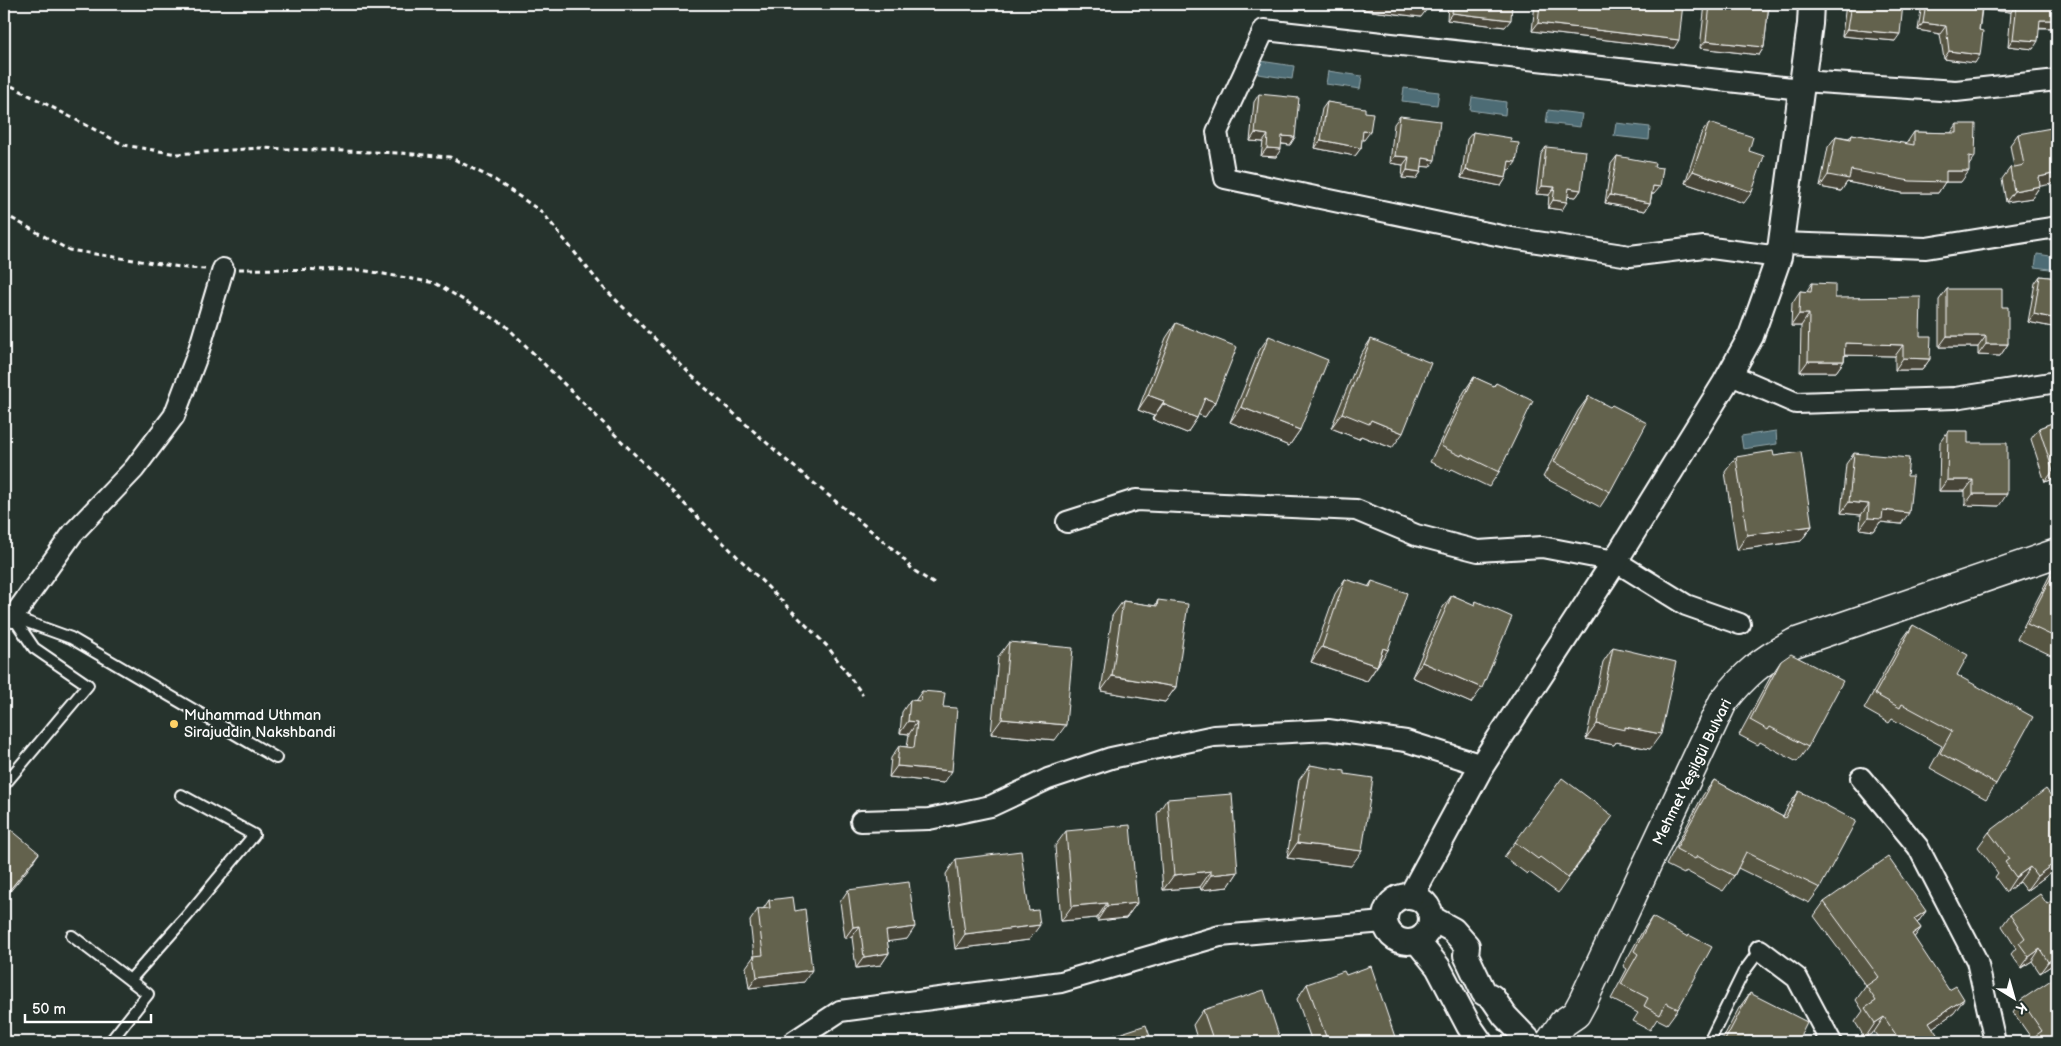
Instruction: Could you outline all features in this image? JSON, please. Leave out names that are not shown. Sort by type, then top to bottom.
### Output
[{"type":"main road","name":"Mehmet Yeşilgül Bulvari","points":[[1550,1042],[1562,1023],[1576,1014],[1723,702],[1742,678],[1768,657],[1794,643],[2057,553]]},
{"type":"main road","name":"Mehmet Yeşilgül Bulvari","points":[[1574,1042],[1578,1027],[1576,1014]]},
{"type":"street","points":[[1411,896],[1482,765],[1615,561],[1751,336],[1780,250],[1811,4]]},
{"type":"street","points":[[2057,80],[1956,91],[1801,85],[1264,30],[1217,132],[1225,178],[1511,238],[1630,256],[1704,247],[1780,250],[1926,248],[2057,227]]},
{"type":"street","points":[[8,614],[73,533],[134,469],[174,416],[198,353],[223,269]]},
{"type":"street","points":[[1729,374],[1796,403],[1955,398],[2057,382]]},
{"type":"street","points":[[1067,522],[1136,500],[1356,510],[1416,535],[1478,551],[1542,547],[1615,561],[1686,605],[1740,624]]},
{"type":"street","points":[[861,821],[929,819],[991,806],[1048,779],[1110,758],[1214,736],[1328,730],[1406,741],[1482,765]]},
{"type":"street","points":[[1861,778],[1918,847],[1976,961],[1995,1042]]},
{"type":"street","points":[[1403,896],[1411,896],[1424,903],[1429,910],[1431,918],[1428,930],[1417,941],[1406,943],[1398,941],[1387,930],[1384,922],[1388,906],[1395,899],[1403,896]]},
{"type":"street","points":[[1431,918],[1454,930],[1466,946],[1466,955],[1484,994],[1492,997],[1505,1016],[1530,1042]]},
{"type":"street","points":[[793,1042],[840,1011],[1061,982],[1220,936],[1384,922]]},
{"type":"street","points":[[1417,941],[1438,967],[1469,1026],[1480,1042]]},
{"type":"street","points":[[1760,950],[1797,978],[1832,1042]]},
{"type":"lane","points":[[8,614],[71,638],[276,758]]},
{"type":"lane","points":[[4,785],[88,685],[34,648],[8,614]]},
{"type":"lane","points":[[130,980],[187,916],[254,835],[181,795]]},
{"type":"lane","points":[[72,936],[148,994],[110,1042]]},
{"type":"lane","points":[[1709,1042],[1743,973],[1760,950]]},
{"type":"path","points":[[4,82],[124,145],[177,154],[260,148],[400,153],[450,157],[495,180],[542,212],[601,285],[692,376],[786,460],[899,554],[913,570],[936,585]]},
{"type":"path","points":[[4,214],[69,250],[186,268],[361,270],[435,283],[505,325],[828,647],[863,694]]},
{"type":"water","points":[[1260,61],[1294,66],[1292,79],[1258,74]]},
{"type":"water","points":[[1328,71],[1362,76],[1360,89],[1326,84]]},
{"type":"water","points":[[1404,88],[1439,92],[1437,105],[1402,101]]},
{"type":"water","points":[[1472,97],[1506,102],[1505,115],[1470,110]]},
{"type":"water","points":[[1548,110],[1582,114],[1580,127],[1546,123]]},
{"type":"water","points":[[1616,123],[1650,127],[1649,140],[1614,136]]},
{"type":"water","points":[[2037,254],[2057,257],[2057,270],[2035,267]]},
{"type":"water","points":[[1776,431],[1777,444],[1743,449],[1741,436]]},
{"type":"building","points":[[1383,4],[1427,4],[1427,9]]},
{"type":"building","points":[[1453,4],[1512,4],[1511,20],[1452,13]]},
{"type":"building","points":[[1540,4],[1683,4],[1679,40],[1538,23]]},
{"type":"building","points":[[1710,4],[1769,4],[1764,47],[1706,41]]},
{"type":"building","points":[[1851,4],[1903,4],[1900,34],[1847,29]]},
{"type":"building","points":[[1926,4],[1982,4],[1979,30],[1983,31],[1980,55],[1949,51],[1946,26],[1923,23]]},
{"type":"building","points":[[2017,4],[2057,4],[2057,20],[2040,20],[2038,41],[2013,39]]},
{"type":"building","points":[[1259,94],[1299,98],[1295,137],[1282,136],[1281,149],[1267,148],[1268,135],[1255,133]]},
{"type":"building","points":[[1327,102],[1365,108],[1365,112],[1373,113],[1370,132],[1363,131],[1361,148],[1321,140]]},
{"type":"building","points":[[1400,116],[1440,121],[1435,160],[1423,158],[1421,172],[1407,170],[1409,157],[1395,156]]},
{"type":"building","points":[[1709,123],[1753,137],[1749,151],[1764,156],[1752,192],[1693,171]]},
{"type":"building","points":[[1957,124],[1976,124],[1975,157],[1969,156],[1969,171],[1946,171],[1946,182],[1910,181],[1851,170],[1849,179],[1828,175],[1836,136],[1851,139],[1852,134],[1914,145],[1914,132],[1957,133]]},
{"type":"building","points":[[2057,127],[2057,173],[2039,177],[2040,186],[2014,191],[2010,168],[2024,165],[2018,134]]},
{"type":"building","points":[[1473,132],[1511,138],[1510,142],[1519,143],[1516,162],[1509,161],[1506,178],[1466,170]]},
{"type":"building","points":[[1546,147],[1586,151],[1581,190],[1569,188],[1567,202],[1553,200],[1555,187],[1542,186]]},
{"type":"building","points":[[1617,156],[1655,163],[1654,167],[1663,168],[1660,187],[1653,186],[1650,203],[1610,195]]},
{"type":"building","points":[[2040,276],[2057,278],[2057,319],[2034,314]]},
{"type":"building","points":[[1812,283],[1835,284],[1835,298],[1921,297],[1920,336],[1931,336],[1930,359],[1903,358],[1903,345],[1845,343],[1844,361],[1808,361],[1809,314],[1799,314],[1800,291],[1811,292]]},
{"type":"building","points":[[1947,289],[2002,289],[2002,307],[2008,307],[2008,344],[1986,344],[1986,336],[1947,336]]},
{"type":"building","points":[[1176,323],[1237,347],[1215,402],[1205,398],[1197,418],[1163,404],[1164,401],[1148,395]]},
{"type":"building","points":[[1269,336],[1328,360],[1300,430],[1241,407]]},
{"type":"building","points":[[1371,339],[1431,363],[1403,433],[1371,420],[1369,424],[1342,413]]},
{"type":"building","points":[[1474,377],[1494,386],[1496,383],[1533,401],[1499,472],[1441,446]]},
{"type":"building","points":[[1589,396],[1610,407],[1612,405],[1647,423],[1610,492],[1554,462]]},
{"type":"building","points":[[2057,421],[2057,470],[2053,471],[2039,428]]},
{"type":"building","points":[[1948,431],[1968,431],[1968,443],[2007,443],[2007,494],[1973,494],[1973,480],[1947,480]]},
{"type":"building","points":[[1773,451],[1774,456],[1801,452],[1812,526],[1747,535],[1736,457]]},
{"type":"building","points":[[1854,453],[1909,458],[1907,476],[1913,476],[1909,513],[1883,510],[1882,519],[1868,518],[1869,504],[1849,502]]},
{"type":"building","points":[[2057,566],[2057,638],[2027,624]]},
{"type":"building","points":[[1345,579],[1370,587],[1372,581],[1407,593],[1388,650],[1383,648],[1377,666],[1322,647]]},
{"type":"building","points":[[1452,595],[1475,605],[1476,601],[1512,617],[1482,688],[1422,662]]},
{"type":"building","points":[[1158,600],[1188,604],[1176,687],[1112,676],[1123,601],[1157,606]]},
{"type":"building","points":[[1913,625],[1968,655],[1957,675],[2033,717],[1996,784],[1940,753],[1952,731],[1902,704],[1900,708],[1875,694]]},
{"type":"building","points":[[1009,642],[1073,648],[1066,725],[1002,719]]},
{"type":"building","points":[[1613,647],[1676,662],[1661,734],[1625,727],[1625,730],[1597,724]]},
{"type":"building","points":[[1791,654],[1843,681],[1808,747],[1770,727],[1768,730],[1750,720],[1781,661]]},
{"type":"building","points":[[922,691],[945,693],[943,707],[957,708],[952,771],[897,766],[899,746],[914,748],[917,722],[908,721],[910,700],[921,701]]},
{"type":"building","points":[[1310,765],[1345,771],[1345,774],[1373,778],[1362,851],[1297,843]]},
{"type":"building","points":[[1562,778],[1613,816],[1568,878],[1540,857],[1538,859],[1515,842]]},
{"type":"building","points":[[1714,780],[1785,818],[1799,791],[1856,821],[1820,888],[1746,852],[1734,876],[1697,856],[1695,859],[1676,849]]},
{"type":"building","points":[[2046,789],[2057,804],[2057,861],[2037,876],[2030,867],[2016,877],[2005,862],[2009,859],[1989,832]]},
{"type":"building","points":[[1232,794],[1238,872],[1211,875],[1211,871],[1174,875],[1167,799]]},
{"type":"building","points":[[4,824],[39,853],[4,897]]},
{"type":"building","points":[[1130,825],[1137,903],[1107,906],[1107,903],[1072,906],[1066,831]]},
{"type":"building","points":[[1021,851],[1029,911],[1038,910],[1040,925],[965,934],[956,859]]},
{"type":"building","points":[[1888,857],[1926,911],[1914,919],[1921,928],[1912,934],[1949,990],[1956,986],[1964,999],[1929,1022],[1942,1042],[1901,1042],[1884,1017],[1875,1023],[1865,1008],[1876,1001],[1866,986],[1879,977],[1824,902]]},
{"type":"building","points":[[909,882],[915,927],[886,931],[889,953],[864,957],[860,926],[853,927],[848,890]]},
{"type":"building","points":[[2040,894],[2047,904],[2057,897],[2057,956],[2048,962],[2040,949],[2029,957],[2019,943],[2025,938],[2010,915]]},
{"type":"building","points":[[793,897],[795,911],[805,909],[812,970],[757,977],[754,956],[763,955],[758,909],[770,908],[769,900]]},
{"type":"building","points":[[1652,917],[1688,937],[1689,935],[1712,947],[1678,1009],[1666,1003],[1660,1015],[1644,1006],[1648,998],[1621,984],[1638,954],[1634,951]]},
{"type":"building","points":[[1371,966],[1395,1037],[1378,1042],[1328,1042],[1307,984],[1344,971],[1346,975]]},
{"type":"building","points":[[2057,976],[2057,1042],[2035,1042],[2032,1038],[2042,1031],[2021,1000]]},
{"type":"building","points":[[1264,990],[1281,1042],[1214,1042],[1203,1010]]},
{"type":"building","points":[[1750,993],[1807,1022],[1797,1042],[1724,1042]]},
{"type":"building","points":[[1146,1025],[1152,1042],[1094,1042]]},
{"type":"place","name":"Muhammad Uthman Sirajuddin Nakshbandi","points":[[174,724]]}]
